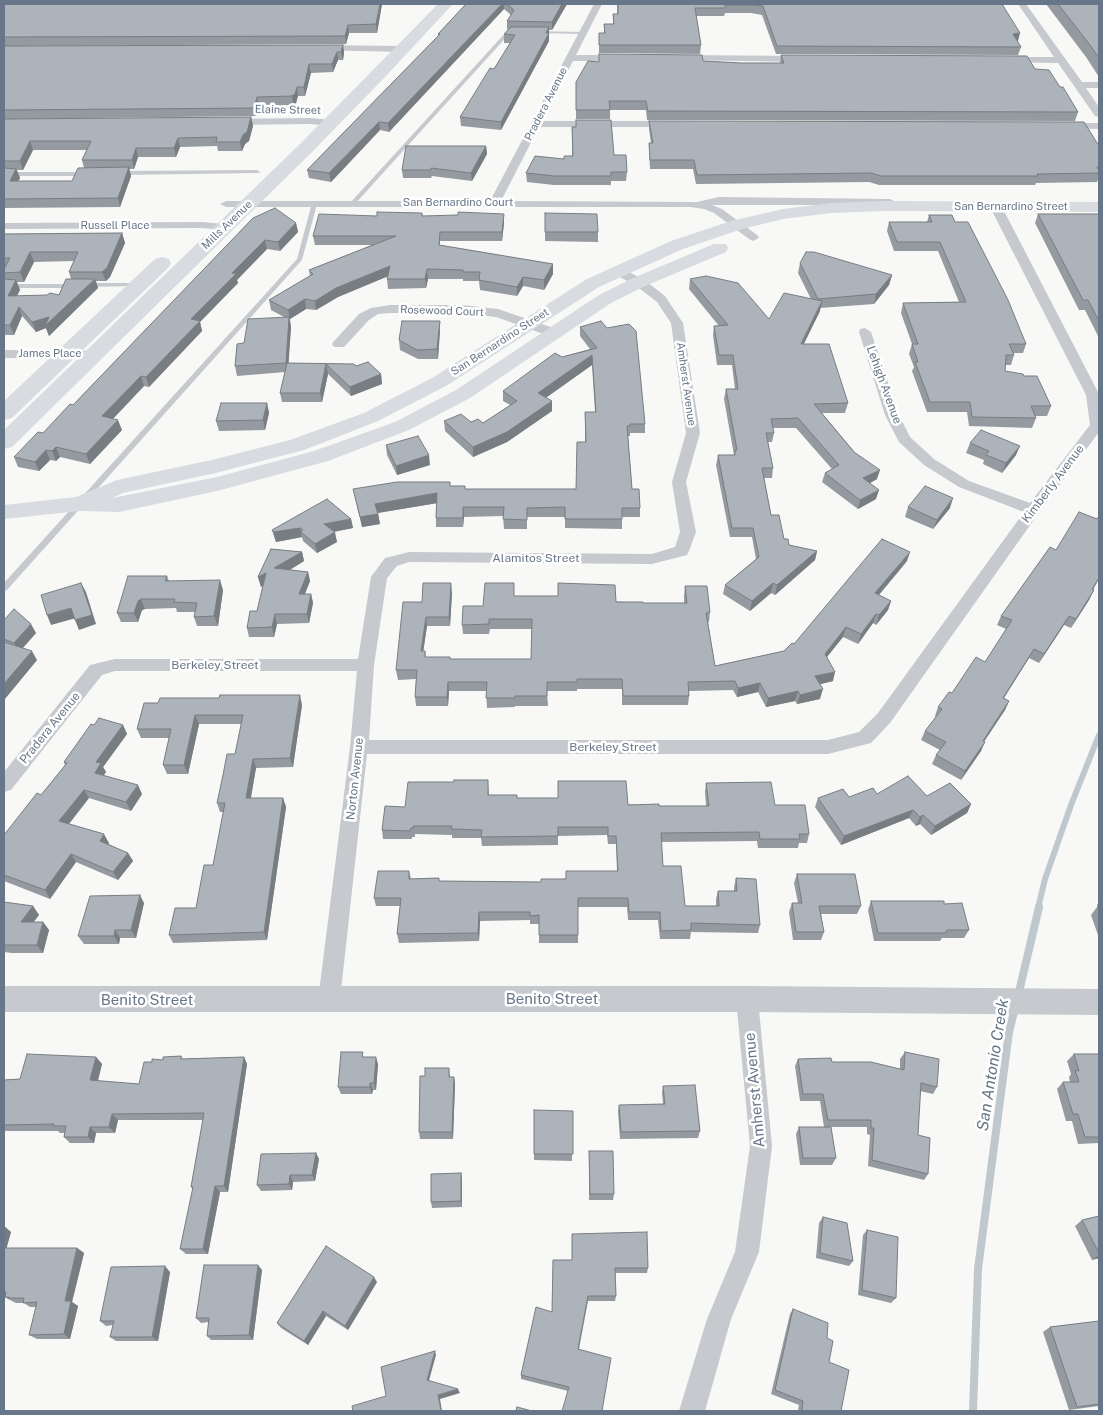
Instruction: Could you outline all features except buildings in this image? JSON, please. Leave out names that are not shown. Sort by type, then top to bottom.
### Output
[{"type":"main road","name":"Mills Avenue","points":[[371,61],[383,48],[398,42],[446,4]]},
{"type":"main road","name":"Mills Avenue","points":[[4,442],[250,204],[380,74],[398,42]]},
{"type":"main road","points":[[297,134],[324,108]]},
{"type":"main road","name":"Mills Avenue","points":[[4,413],[226,204],[271,159]]},
{"type":"main road","name":"San Bernardino Street","points":[[4,512],[80,504],[119,505],[217,484],[320,456],[402,426],[463,394],[605,299],[705,253],[752,237],[794,227],[856,217],[902,213],[923,207]]},
{"type":"main road","name":"San Bernardino Street","points":[[80,504],[117,487],[216,466],[297,445],[371,417],[439,382],[566,298],[618,271],[677,245],[737,225],[784,214],[831,208],[1099,207]]},
{"type":"street","name":"Pradera Avenue","points":[[494,203],[537,124],[598,4]]},
{"type":"street","points":[[1022,4],[1099,114]]},
{"type":"street","points":[[313,48],[383,48]]},
{"type":"street","points":[[570,58],[629,58]]},
{"type":"street","points":[[668,58],[816,59]]},
{"type":"street","points":[[993,60],[1062,60]]},
{"type":"street","points":[[1078,85],[1099,84]]},
{"type":"street","name":"Elaine Street","points":[[221,122],[310,121],[331,123]]},
{"type":"street","points":[[537,124],[685,124]]},
{"type":"street","points":[[1050,126],[1099,126]]},
{"type":"street","name":"San Bernardino Court","points":[[690,204],[719,200],[834,200],[895,202],[923,207]]},
{"type":"street","name":"San Bernardino Court","points":[[226,204],[690,204],[706,206],[718,211],[752,237]]},
{"type":"street","name":"Kimberly Avenue","points":[[866,738],[884,718],[1033,510],[1097,425],[1093,396],[996,207]]},
{"type":"street","name":"Russell Place","points":[[4,226],[202,225],[225,227]]},
{"type":"street","name":"Amherst Avenue","points":[[618,271],[639,282],[661,299],[677,323],[693,433],[679,482],[688,532],[681,551]]},
{"type":"street","name":"Rosewood Court","points":[[340,344],[364,317],[375,311],[390,309],[498,313],[554,333]]},
{"type":"street","name":"Lehigh Avenue","points":[[865,332],[892,415],[904,439],[929,462],[964,484],[1033,510]]},
{"type":"street","name":"James Place","points":[[4,354],[95,355]]},
{"type":"street","name":"Alamitos Street","points":[[391,562],[409,557],[652,559],[681,551]]},
{"type":"street","name":"Norton Avenue","points":[[329,1000],[359,747],[366,665],[380,577],[391,562]]},
{"type":"street","name":"Berkeley Street","points":[[96,670],[115,665],[366,665]]},
{"type":"street","name":"Pradera Avenue","points":[[4,785],[96,670]]},
{"type":"street","name":"Berkeley Street","points":[[359,747],[828,747],[866,738]]},
{"type":"street","name":"Amherst Avenue","points":[[692,1411],[718,1319],[747,1252],[750,1233],[761,1146],[747,999]]},
{"type":"street","name":"Benito Street","points":[[4,1000],[747,999],[1099,1002]]},
{"type":"lane","points":[[352,204],[509,32],[518,32]]},
{"type":"lane","points":[[527,32],[583,32]]},
{"type":"lane","points":[[111,173],[257,172]]},
{"type":"lane","points":[[4,174],[91,174]]},
{"type":"lane","points":[[4,588],[300,259],[314,204]]},
{"type":"lane","points":[[4,286],[139,285]]},
{"type":"waterway","name":"San Antonio Creek","points":[[1038,908],[1045,879],[1071,805],[1099,735]]},
{"type":"waterway","name":"San Antonio Creek","points":[[1018,996],[1039,907]]},
{"type":"waterway","name":"San Antonio Creek","points":[[973,1411],[978,1269],[1009,1032],[1015,1008]]}]
